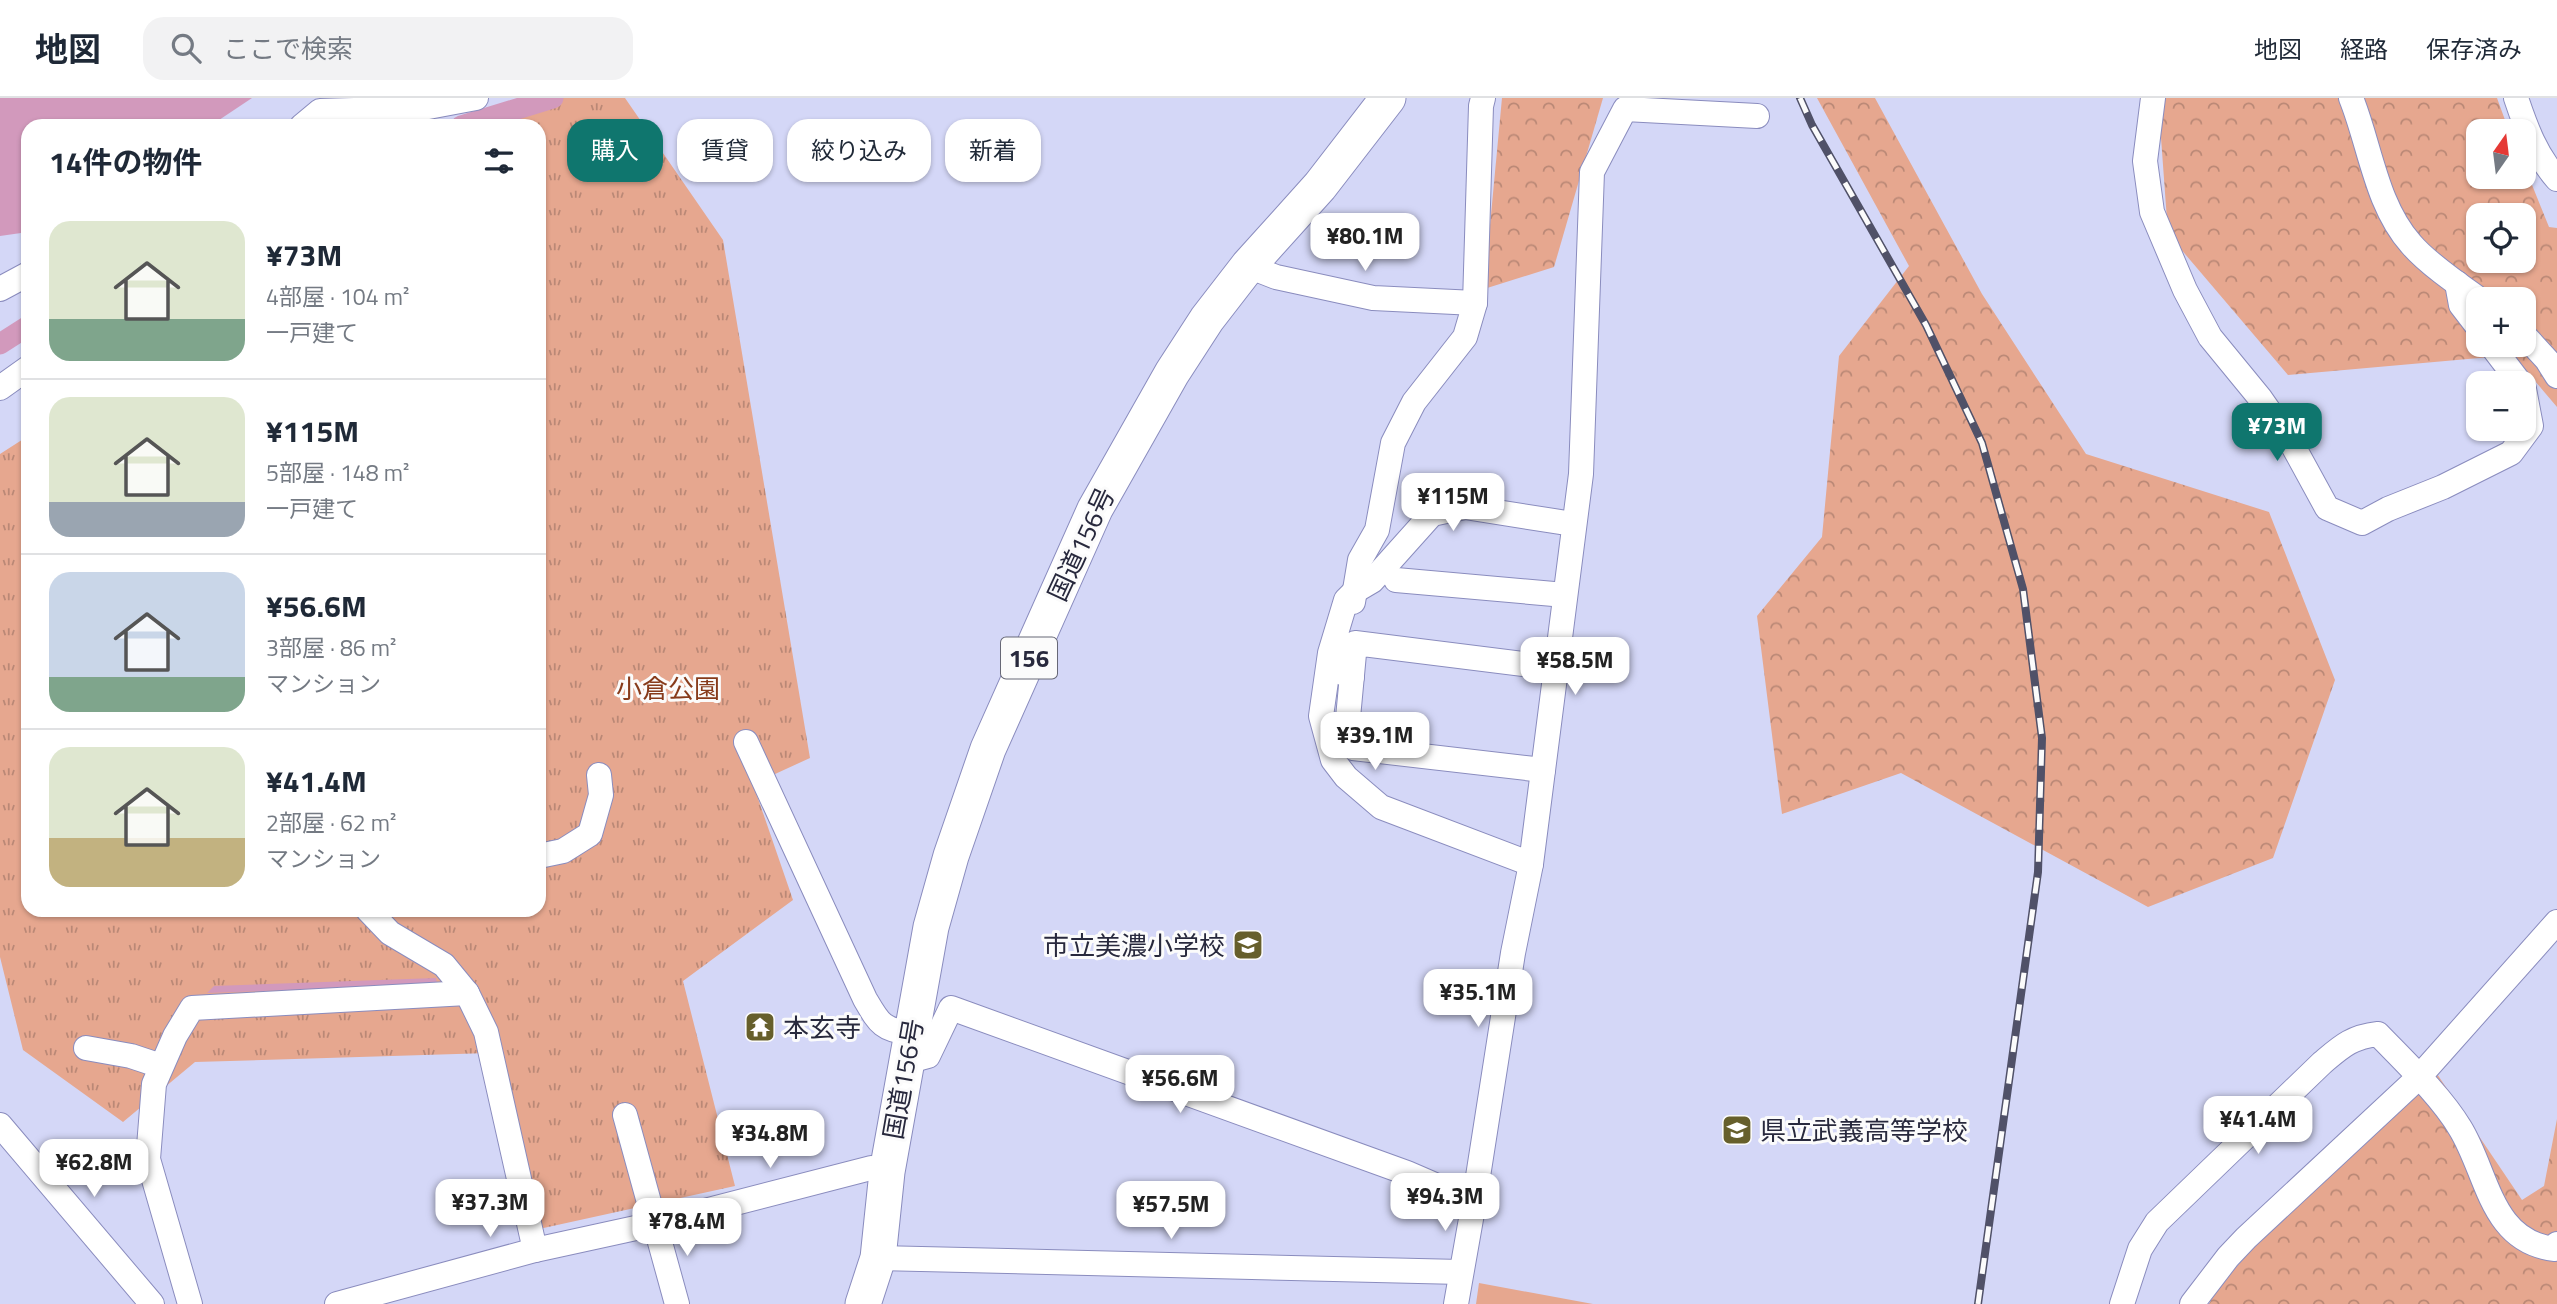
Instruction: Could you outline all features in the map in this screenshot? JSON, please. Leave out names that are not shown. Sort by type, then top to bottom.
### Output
[{"type":"highway","name":"国道156号","points":[[863,1304],[878,1258],[887,1172],[931,927],[951,856],[988,749],[1095,509],[1172,373],[1248,265],[1321,186],[1388,98]]},
{"type":"street","points":[[311,119],[320,111],[423,108],[476,98]]},
{"type":"street","points":[[1352,677],[1340,672],[1360,560],[1377,530],[1393,443],[1415,402],[1465,337],[1475,303],[1483,98]]},
{"type":"street","points":[[2153,98],[2145,161],[2152,212],[2185,290],[2210,337],[2260,398],[2292,444],[2327,508],[2362,523],[2511,453],[2520,441]]},
{"type":"street","points":[[2351,98],[2391,212],[2411,244],[2466,290]]},
{"type":"street","points":[[2516,98],[2542,163],[2557,179]]},
{"type":"street","points":[[1456,1304],[1513,953],[1531,864],[1581,474],[1591,172],[1625,109],[1757,116]]},
{"type":"street","points":[[1248,265],[1276,277],[1373,298],[1475,303]]},
{"type":"street","points":[[0,289],[21,278]]},
{"type":"street","points":[[2457,283],[2461,305],[2466,311]]},
{"type":"street","points":[[2536,348],[2557,376]]},
{"type":"street","points":[[0,387],[21,373]]},
{"type":"street","points":[[1531,864],[1381,807],[1346,776],[1333,760],[1321,716],[1330,653],[1346,600],[1355,591],[1373,581],[1432,514],[1465,507],[1573,524]]},
{"type":"street","points":[[1396,580],[1564,595]]},
{"type":"street","points":[[1543,770],[1353,748],[1346,739],[1355,643],[1555,668]]},
{"type":"street","points":[[746,742],[865,999],[877,1020],[908,1048],[928,1055],[950,1008],[1382,1164],[1474,1202]]},
{"type":"street","points":[[546,855],[563,851],[590,834],[601,795],[599,775]]},
{"type":"street","points":[[378,917],[380,926],[444,965],[467,993],[486,1032],[535,1250]]},
{"type":"street","points":[[2192,1304],[2246,1238],[2419,1077],[2557,922]]},
{"type":"street","points":[[190,1304],[148,1159],[154,1084],[175,1036],[192,1008],[467,993]]},
{"type":"street","points":[[2122,1304],[2140,1249],[2157,1222],[2322,1063],[2351,1039],[2378,1034],[2419,1077],[2461,1128],[2501,1217],[2516,1234],[2528,1242],[2555,1249],[2557,1244]]},
{"type":"street","points":[[86,1048],[131,1056],[161,1066]]},
{"type":"street","points":[[625,1115],[677,1304]]},
{"type":"street","points":[[0,1125],[152,1304]]},
{"type":"street","points":[[337,1304],[535,1250],[654,1224],[871,1168],[887,1172]]},
{"type":"street","points":[[878,1258],[1461,1272]]},
{"type":"green space","name":"小倉公園","points":[[532,98],[625,98],[639,119],[567,119],[567,182],[663,182],[663,153],[677,173],[677,182],[683,182],[723,240],[810,758],[753,784],[793,900],[683,981],[735,1186],[539,1229],[489,1053],[195,1062],[123,1122],[23,1050],[0,957],[0,454],[21,440],[21,917],[546,917],[546,119],[464,119]]},
{"type":"green space","points":[[1502,98],[1603,98],[1554,267],[1484,289]]},
{"type":"green space","points":[[1817,98],[1875,98],[1982,294],[2086,454],[2269,512],[2335,680],[2273,858],[2148,907],[1901,773],[1782,814],[1757,616],[1822,537],[1839,356],[1909,266]]},
{"type":"green space","points":[[2162,98],[2497,98],[2505,119],[2466,119],[2466,189],[2534,189],[2549,227],[2557,228],[2557,407],[2536,382],[2536,371],[2527,371],[2515,357],[2536,357],[2536,287],[2466,287],[2466,357],[2490,357],[2288,375],[2168,234],[2159,110]]},
{"type":"green space","points":[[2431,1065],[2522,1200],[2544,1186],[2557,1119],[2557,1304],[2209,1304],[2217,1289],[2260,1240]]},
{"type":"green space","points":[[1479,1283],[1593,1304],[1476,1304]]},
{"type":"shaded area","points":[[0,98],[252,98],[220,119],[21,119],[21,233],[0,236]]},
{"type":"shaded area","points":[[436,978],[437,985],[207,993],[214,986]]},
{"type":"waterway","points":[[484,119],[553,98]]},
{"type":"waterway","points":[[0,344],[21,330]]},
{"type":"railway","points":[[1800,98],[1812,125],[1926,325],[1982,443],[2023,589],[2042,738],[2038,872],[1978,1304]]},
{"type":"place","name":"市立美濃小学校","points":[[1248,945]]},
{"type":"place","name":"本玄寺","points":[[760,1027]]},
{"type":"place","name":"県立武義高等学校","points":[[1737,1130]]}]
